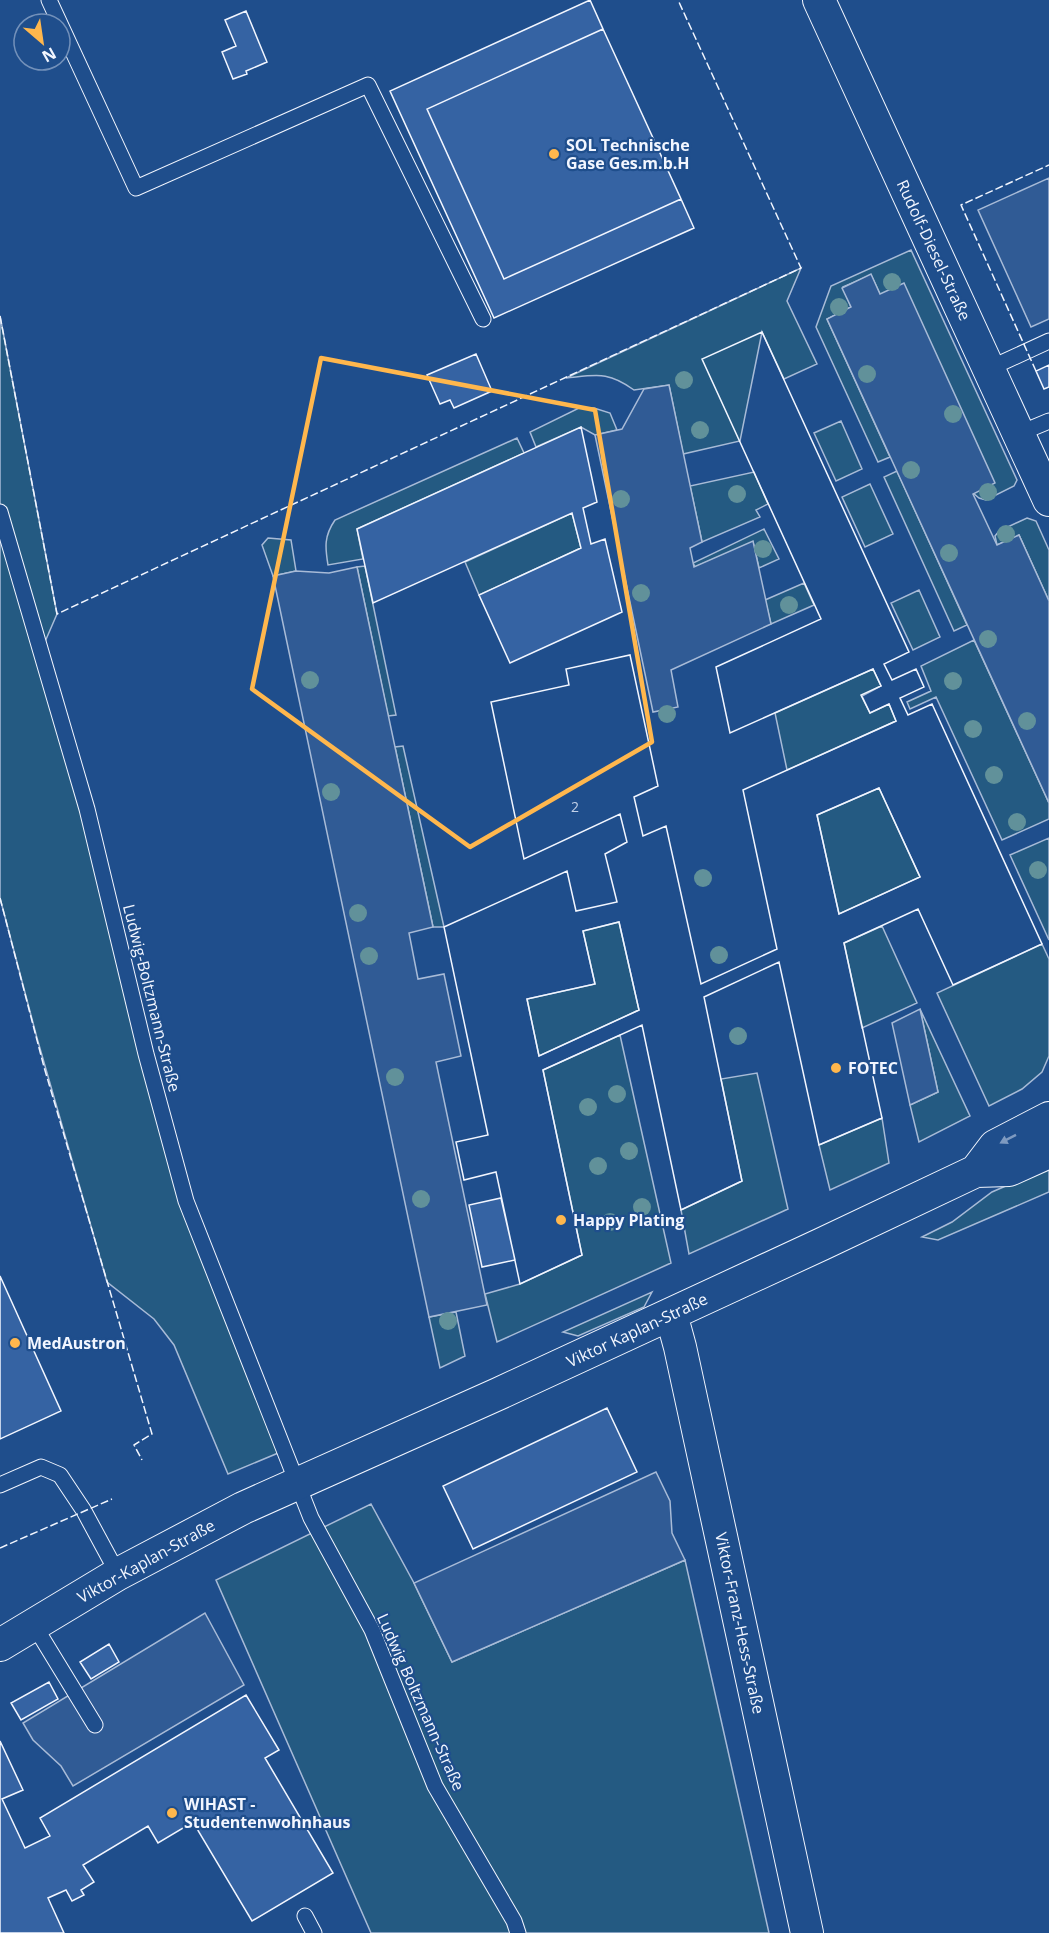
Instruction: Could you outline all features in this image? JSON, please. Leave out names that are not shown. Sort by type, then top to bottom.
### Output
[{"type":"street","name":"Rudolf-Diesel-Straße","points":[[819,0],[1049,500]]},
{"type":"street","name":"Viktor Kaplan-Straße","points":[[976,1171],[995,1146],[1049,1118]]},
{"type":"street","name":"Viktor Kaplan-Straße","points":[[296,1484],[498,1394],[976,1171],[1009,1170],[1049,1152]]},
{"type":"street","name":"Viktor-Franz-Hess-Straße","points":[[671,1314],[807,1933]]},
{"type":"street","name":"Viktor-Kaplan-Straße","points":[[0,1645],[118,1574],[243,1508],[296,1484]]},
{"type":"lane","points":[[49,0],[136,188],[368,85],[483,319]]},
{"type":"lane","points":[[988,369],[1049,341]]},
{"type":"lane","points":[[1018,435],[1049,421]]},
{"type":"lane","name":"Ludwig-Boltzmann-Straße","points":[[0,512],[87,808],[146,1054],[186,1201],[296,1484]]},
{"type":"lane","points":[[0,1485],[41,1467],[60,1476],[84,1510],[118,1574]]},
{"type":"lane","name":"Ludwig Boltzmann-Straße","points":[[296,1484],[311,1518],[372,1630],[435,1786],[514,1921],[518,1933]]},
{"type":"lane","points":[[34,1625],[95,1725]]},
{"type":"lane","points":[[305,1916],[314,1933]]},
{"type":"highlighted area","points":[[321,358],[595,410],[652,742],[470,847],[252,689]]},
{"type":"shaded area","points":[[1049,178],[1049,319],[1031,327],[978,210]]},
{"type":"shaded area","points":[[911,250],[1017,480],[1014,486],[986,500],[973,493],[994,483],[880,294],[871,275],[843,287],[851,307],[827,319],[890,457],[878,462],[816,327],[831,286]]},
{"type":"shaded area","points":[[801,268],[787,301],[817,364],[784,379],[762,332],[740,441],[683,454],[669,385],[634,390],[609,377],[566,378]]},
{"type":"shaded area","points":[[871,274],[880,294],[904,283],[995,483],[973,494],[997,545],[1019,535],[1049,601],[1049,803],[827,319],[851,307],[842,288]]},
{"type":"shaded area","points":[[0,316],[57,614],[41,651],[186,1201],[283,1451],[228,1474],[174,1345],[154,1319],[107,1282],[37,1038],[0,898]]},
{"type":"shaded area","points":[[669,385],[702,542],[690,548],[694,567],[753,541],[771,624],[671,670],[678,707],[653,712],[595,435],[622,429],[644,389]]},
{"type":"shaded area","points":[[579,408],[594,408],[610,413],[617,430],[595,435],[581,427],[536,447],[530,432]]},
{"type":"shaded area","points":[[841,421],[862,469],[836,481],[814,433]]},
{"type":"shaded area","points":[[517,438],[524,453],[357,529],[363,559],[328,565],[326,542],[335,520]]},
{"type":"shaded area","points":[[897,471],[967,625],[954,631],[884,477]]},
{"type":"shaded area","points":[[754,472],[768,504],[756,510],[760,517],[702,542],[690,486]]},
{"type":"shaded area","points":[[870,484],[893,534],[865,547],[842,497]]},
{"type":"shaded area","points":[[572,513],[581,548],[479,595],[465,562]]},
{"type":"shaded area","points":[[1027,518],[1036,521],[1049,550],[1049,601],[1019,535],[997,545],[995,536],[999,531]]},
{"type":"shaded area","points":[[764,529],[779,559],[759,568],[753,542],[695,567],[693,563]]},
{"type":"shaded area","points":[[268,538],[291,540],[296,571],[273,576],[262,545]]},
{"type":"shaded area","points":[[365,566],[396,715],[388,716],[357,567]]},
{"type":"shaded area","points":[[357,567],[433,927],[409,933],[418,979],[444,974],[461,1056],[436,1062],[487,1305],[429,1317],[273,576],[296,571],[329,573]]},
{"type":"shaded area","points":[[804,583],[814,605],[771,624],[765,600]]},
{"type":"shaded area","points":[[919,590],[940,637],[913,650],[891,603]]},
{"type":"shaded area","points":[[974,640],[1049,803],[1049,819],[1002,840],[936,697],[910,709],[907,702],[931,691],[921,666]]},
{"type":"shaded area","points":[[873,669],[881,686],[862,696],[870,713],[889,704],[896,721],[787,770],[775,713]]},
{"type":"shaded area","points":[[403,746],[444,927],[433,927],[395,747]]},
{"type":"shaded area","points":[[879,788],[920,877],[839,914],[817,815]]},
{"type":"shaded area","points":[[1049,838],[1049,940],[1010,855]]},
{"type":"shaded area","points":[[619,922],[639,1010],[539,1056],[527,999],[595,984],[583,931]]},
{"type":"shaded area","points":[[882,926],[917,1003],[862,1028],[844,943]]},
{"type":"shaded area","points":[[1042,944],[1049,959],[1049,1056],[1042,1072],[1022,1089],[989,1106],[937,993]]},
{"type":"shaded area","points":[[920,1009],[970,1116],[919,1142],[910,1105],[938,1092]]},
{"type":"shaded area","points":[[920,1009],[938,1092],[910,1105],[892,1023]]},
{"type":"shaded area","points":[[620,1035],[671,1263],[497,1342],[485,1294],[520,1284],[582,1255],[543,1070]]},
{"type":"shaded area","points":[[757,1073],[788,1209],[689,1254],[681,1210],[742,1181],[721,1079]]},
{"type":"shaded area","points":[[882,1118],[889,1163],[830,1190],[819,1145]]},
{"type":"shaded area","points":[[1049,1167],[1049,1192],[938,1240],[922,1237],[952,1222],[992,1192]]},
{"type":"shaded area","points":[[652,1292],[644,1307],[578,1336],[563,1332]]},
{"type":"shaded area","points":[[456,1312],[465,1356],[440,1368],[429,1317]]},
{"type":"shaded area","points":[[656,1472],[670,1501],[672,1533],[685,1560],[452,1662],[414,1583]]},
{"type":"shaded area","points":[[371,1504],[414,1583],[452,1662],[685,1560],[769,1933],[371,1933],[216,1580]]},
{"type":"shaded area","points":[[205,1613],[244,1685],[73,1786],[61,1766],[33,1740],[23,1723]]},
{"type":"building","points":[[590,0],[603,29],[427,109],[504,279],[681,199],[694,228],[494,318],[390,91]]},
{"type":"building","points":[[246,11],[267,62],[233,79],[222,52],[236,46],[225,20]]},
{"type":"building","name":"SOL Technische Gase Ges.m.b.H","points":[[603,29],[681,199],[504,279],[427,109]]},
{"type":"building","points":[[762,332],[909,652],[884,664],[892,680],[916,669],[924,687],[900,698],[908,715],[932,704],[1042,944],[953,985],[918,909],[844,943],[882,1118],[819,1145],[779,962],[704,997],[742,1181],[681,1210],[642,1025],[543,1070],[582,1255],[520,1284],[496,1172],[464,1180],[456,1142],[488,1135],[444,927],[567,871],[576,911],[617,902],[605,854],[627,842],[620,814],[524,859],[491,702],[569,685],[566,669],[630,655],[658,786],[634,797],[643,836],[666,826],[701,984],[777,949],[743,790],[896,721],[889,704],[870,713],[861,695],[881,686],[873,669],[730,733],[716,667],[821,619],[702,359]],"holes":[[[879,788],[920,877],[839,914],[817,815]],[[619,922],[639,1010],[539,1056],[527,999],[595,984],[583,931]]]},
{"type":"building","points":[[762,332],[909,652],[884,664],[892,680],[916,669],[924,687],[900,698],[908,715],[932,704],[1042,944],[953,985],[918,909],[844,943],[882,1118],[819,1145],[779,962],[704,997],[742,1181],[681,1210],[642,1025],[543,1070],[582,1255],[520,1284],[496,1172],[464,1180],[456,1142],[488,1135],[444,927],[567,871],[576,911],[617,902],[605,854],[627,842],[620,814],[524,859],[491,702],[569,685],[566,669],[630,655],[658,786],[634,797],[643,836],[666,826],[701,984],[777,949],[743,790],[896,721],[889,704],[870,713],[861,695],[881,686],[873,669],[730,733],[716,667],[821,619],[702,359]],"holes":[[[879,788],[920,877],[839,914],[817,815]],[[619,922],[639,1010],[539,1056],[527,999],[595,984],[583,931]]]},
{"type":"building","points":[[476,354],[492,391],[454,408],[450,400],[440,404],[427,375]]},
{"type":"building","points":[[1049,365],[1049,387],[1044,389],[1036,371]]},
{"type":"building","points":[[581,427],[597,502],[583,508],[591,544],[605,539],[622,612],[510,663],[479,595],[581,548],[572,513],[373,603],[357,529]]},
{"type":"building","points":[[501,1198],[515,1260],[482,1267],[469,1205]]},
{"type":"building","name":"MedAustron","points":[[0,1276],[61,1411],[0,1439]]},
{"type":"building","points":[[607,1408],[637,1472],[473,1549],[443,1486]]},
{"type":"building","points":[[109,1644],[119,1662],[91,1679],[80,1662]]},
{"type":"building","points":[[49,1682],[58,1699],[21,1720],[11,1703]]},
{"type":"building","name":"WIHAST - Studentenwohnhaus","points":[[246,1695],[279,1750],[265,1758],[333,1873],[252,1921],[193,1822],[158,1843],[148,1826],[83,1865],[94,1882],[81,1890],[84,1895],[72,1901],[66,1890],[48,1898],[64,1933],[0,1933],[0,1741],[23,1790],[2,1799],[25,1848],[50,1836],[40,1818]]},
{"type":"fence","points":[[0,316],[57,614],[801,268],[678,0]]},
{"type":"fence","points":[[1036,371],[961,205],[1049,165]]},
{"type":"fence","points":[[0,898],[44,1067],[152,1434],[134,1445],[142,1460]]},
{"type":"fence","points":[[0,1548],[112,1499]]},
{"type":"place","name":"SOL Technische Gase Ges.m.b.H","points":[[554,154]]},
{"type":"place","name":"FOTEC","points":[[836,1068]]},
{"type":"place","name":"Happy Plating","points":[[561,1220]]},
{"type":"place","name":"MedAustron","points":[[15,1343]]},
{"type":"place","name":"WIHAST - Studentenwohnhaus","points":[[172,1813]]}]
